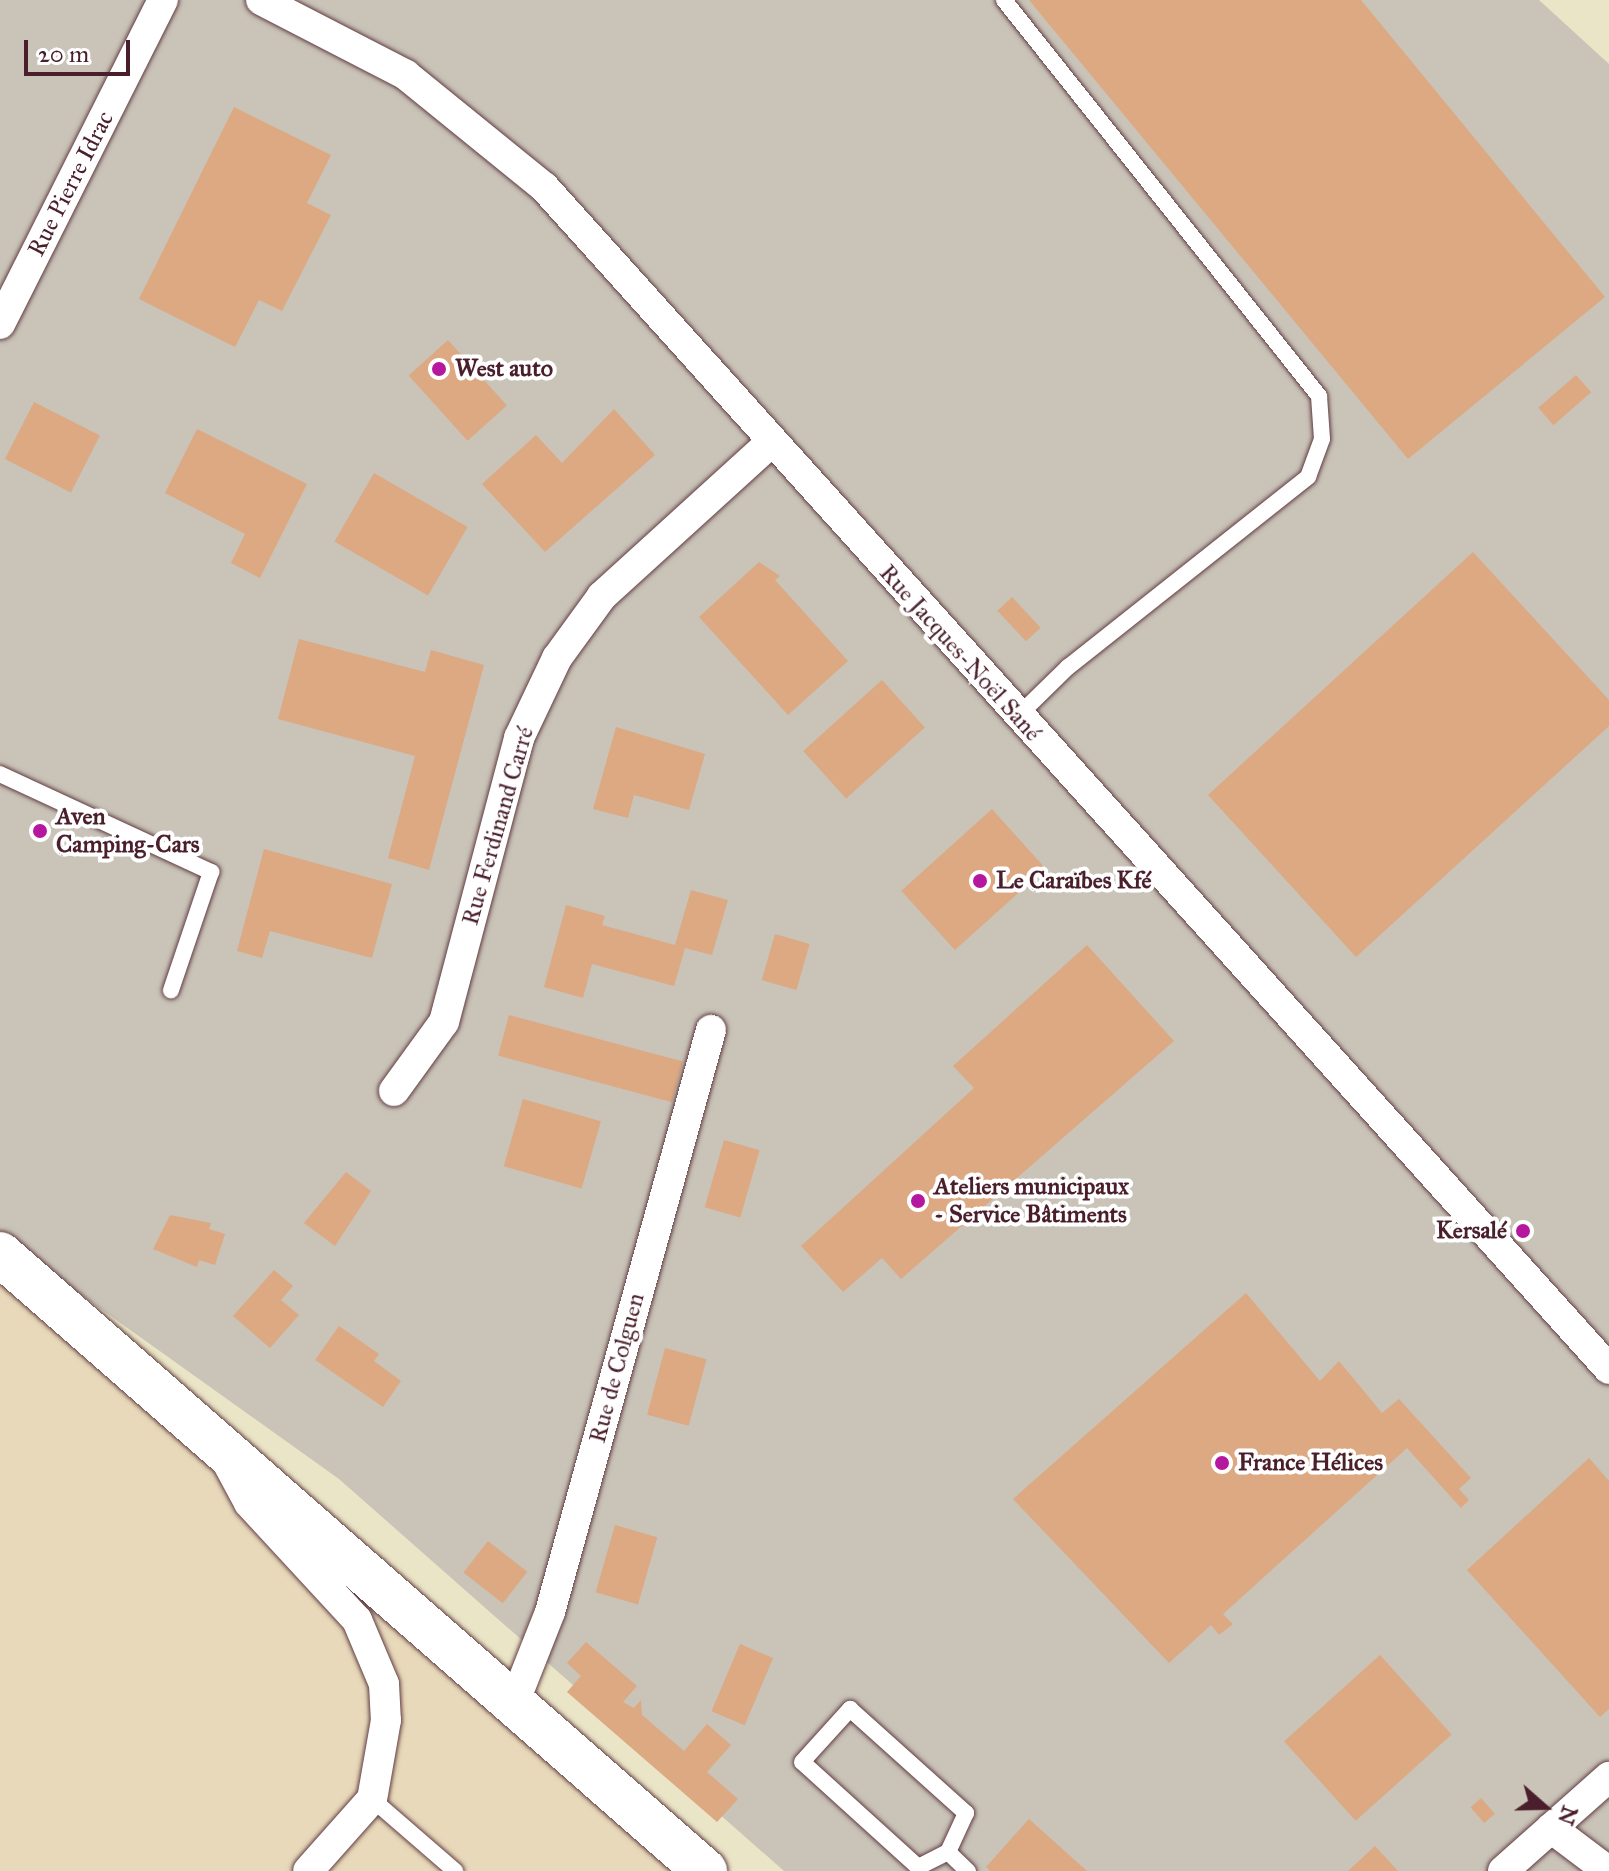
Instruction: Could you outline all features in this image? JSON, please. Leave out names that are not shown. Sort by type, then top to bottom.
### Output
[{"type":"main road","points":[[0,1254],[705,1871]]},
{"type":"street","name":"Rue Pierre Idrac","points":[[0,324],[163,0]]},
{"type":"street","name":"Rue Jacques-Noël Sané","points":[[261,0],[406,75],[461,113],[544,187],[769,444],[1609,1369]]},
{"type":"street","name":"Rue Ferdinand Carré","points":[[394,1091],[444,1022],[519,738],[557,658],[602,596],[769,444]]},
{"type":"street","name":"Rue de Colguen","points":[[514,1703],[550,1612],[711,1030]]},
{"type":"street","points":[[220,1449],[249,1503],[357,1620],[375,1655],[386,1720],[372,1799],[308,1871]]},
{"type":"street","points":[[1503,1871],[1609,1777]]},
{"type":"street","points":[[1551,1828],[1608,1871]]},
{"type":"lane","points":[[1004,0],[1319,396],[1322,439],[1308,477],[1068,667],[1018,716]]},
{"type":"lane","points":[[0,774],[211,872],[171,990]]},
{"type":"lane","points":[[850,1709],[966,1813],[948,1852],[918,1867],[802,1762],[850,1709]]},
{"type":"lane","points":[[372,1799],[455,1871]]},
{"type":"lane","points":[[948,1852],[968,1871]]},
{"type":"shaded area","points":[[0,0],[1539,0],[1609,64],[1609,1871],[784,1871],[339,1479],[0,1237]]},
{"type":"shaded area","points":[[0,1260],[705,1871],[0,1871]]},
{"type":"building","points":[[1029,0],[1361,0],[1605,297],[1408,459]]},
{"type":"building","points":[[234,107],[331,155],[307,203],[331,215],[282,311],[259,300],[235,347],[139,299]]},
{"type":"building","points":[[448,340],[507,405],[467,441],[409,375]]},
{"type":"building","points":[[1576,375],[1591,392],[1553,425],[1538,408]]},
{"type":"building","points":[[34,402],[100,436],[71,493],[5,459]]},
{"type":"building","points":[[614,409],[655,455],[545,552],[482,484],[536,435],[562,463]]},
{"type":"building","points":[[197,429],[307,484],[260,578],[231,563],[245,534],[165,493]]},
{"type":"building","points":[[374,473],[468,527],[428,595],[334,541]]},
{"type":"building","points":[[1473,552],[1609,700],[1609,726],[1356,957],[1208,795]]},
{"type":"building","points":[[759,562],[780,576],[775,580],[848,661],[788,715],[699,617]]},
{"type":"building","points":[[1012,597],[1041,628],[1026,641],[997,611]]},
{"type":"building","points":[[299,639],[425,672],[431,650],[484,665],[429,870],[388,858],[415,756],[278,719]]},
{"type":"building","points":[[882,680],[925,728],[846,798],[803,751]]},
{"type":"building","points":[[616,727],[705,754],[689,810],[634,795],[628,818],[593,809]]},
{"type":"building","points":[[992,809],[1046,868],[955,950],[901,891]]},
{"type":"building","points":[[264,849],[392,884],[372,958],[270,931],[262,958],[237,951]]},
{"type":"building","points":[[691,890],[728,900],[712,955],[685,948],[674,986],[592,964],[583,998],[544,987],[566,905],[605,916],[602,925],[675,945]]},
{"type":"building","points":[[775,934],[810,944],[796,990],[762,980]]},
{"type":"building","points":[[1087,945],[1174,1041],[901,1279],[882,1258],[843,1292],[801,1246],[974,1088],[953,1066]]},
{"type":"building","points":[[509,1015],[683,1062],[672,1102],[498,1056]]},
{"type":"building","points":[[523,1099],[601,1121],[582,1189],[504,1166]]},
{"type":"building","points":[[724,1140],[760,1150],[740,1217],[705,1207]]},
{"type":"building","points":[[346,1172],[371,1191],[335,1246],[304,1223]]},
{"type":"building","points":[[170,1215],[211,1223],[209,1229],[225,1234],[215,1265],[199,1260],[197,1267],[153,1249]]},
{"type":"building","points":[[274,1270],[293,1286],[281,1300],[299,1315],[270,1348],[233,1316]]},
{"type":"building","name":"France Hélices","points":[[1246,1293],[1320,1381],[1339,1361],[1382,1413],[1399,1399],[1471,1478],[1459,1489],[1469,1500],[1461,1508],[1407,1448],[1223,1614],[1233,1624],[1219,1635],[1211,1625],[1169,1663],[1013,1499]]},
{"type":"building","points":[[339,1326],[379,1354],[374,1361],[401,1381],[383,1407],[315,1360]]},
{"type":"building","points":[[665,1348],[707,1359],[689,1426],[647,1415]]},
{"type":"building","points":[[1589,1458],[1609,1481],[1609,1709],[1600,1717],[1467,1570]]},
{"type":"building","points":[[615,1525],[657,1537],[638,1604],[596,1592]]},
{"type":"building","points":[[488,1541],[527,1572],[503,1603],[463,1573]]},
{"type":"building","points":[[586,1642],[637,1686],[623,1702],[634,1708],[641,1700],[642,1715],[684,1751],[707,1724],[731,1745],[707,1772],[738,1799],[717,1822],[567,1692],[581,1676],[567,1663]]},
{"type":"building","points":[[740,1644],[773,1658],[745,1725],[711,1711]]},
{"type":"building","points":[[1380,1655],[1452,1735],[1356,1821],[1284,1741]]},
{"type":"building","points":[[1481,1798],[1495,1814],[1484,1823],[1470,1807]]},
{"type":"building","points":[[1029,1819],[1087,1871],[990,1871],[986,1867]]},
{"type":"building","points":[[1375,1846],[1398,1871],[1348,1871]]},
{"type":"place","name":"West auto","points":[[439,369]]},
{"type":"place","name":"Aven Camping-Cars","points":[[40,831]]},
{"type":"place","name":"Le Caraïbes Kfé","points":[[980,881]]},
{"type":"place","name":"Ateliers municipaux - Service Bâtiments","points":[[918,1201]]},
{"type":"place","name":"Kersalé","points":[[1523,1231]]},
{"type":"place","name":"France Hélices","points":[[1222,1463]]}]
